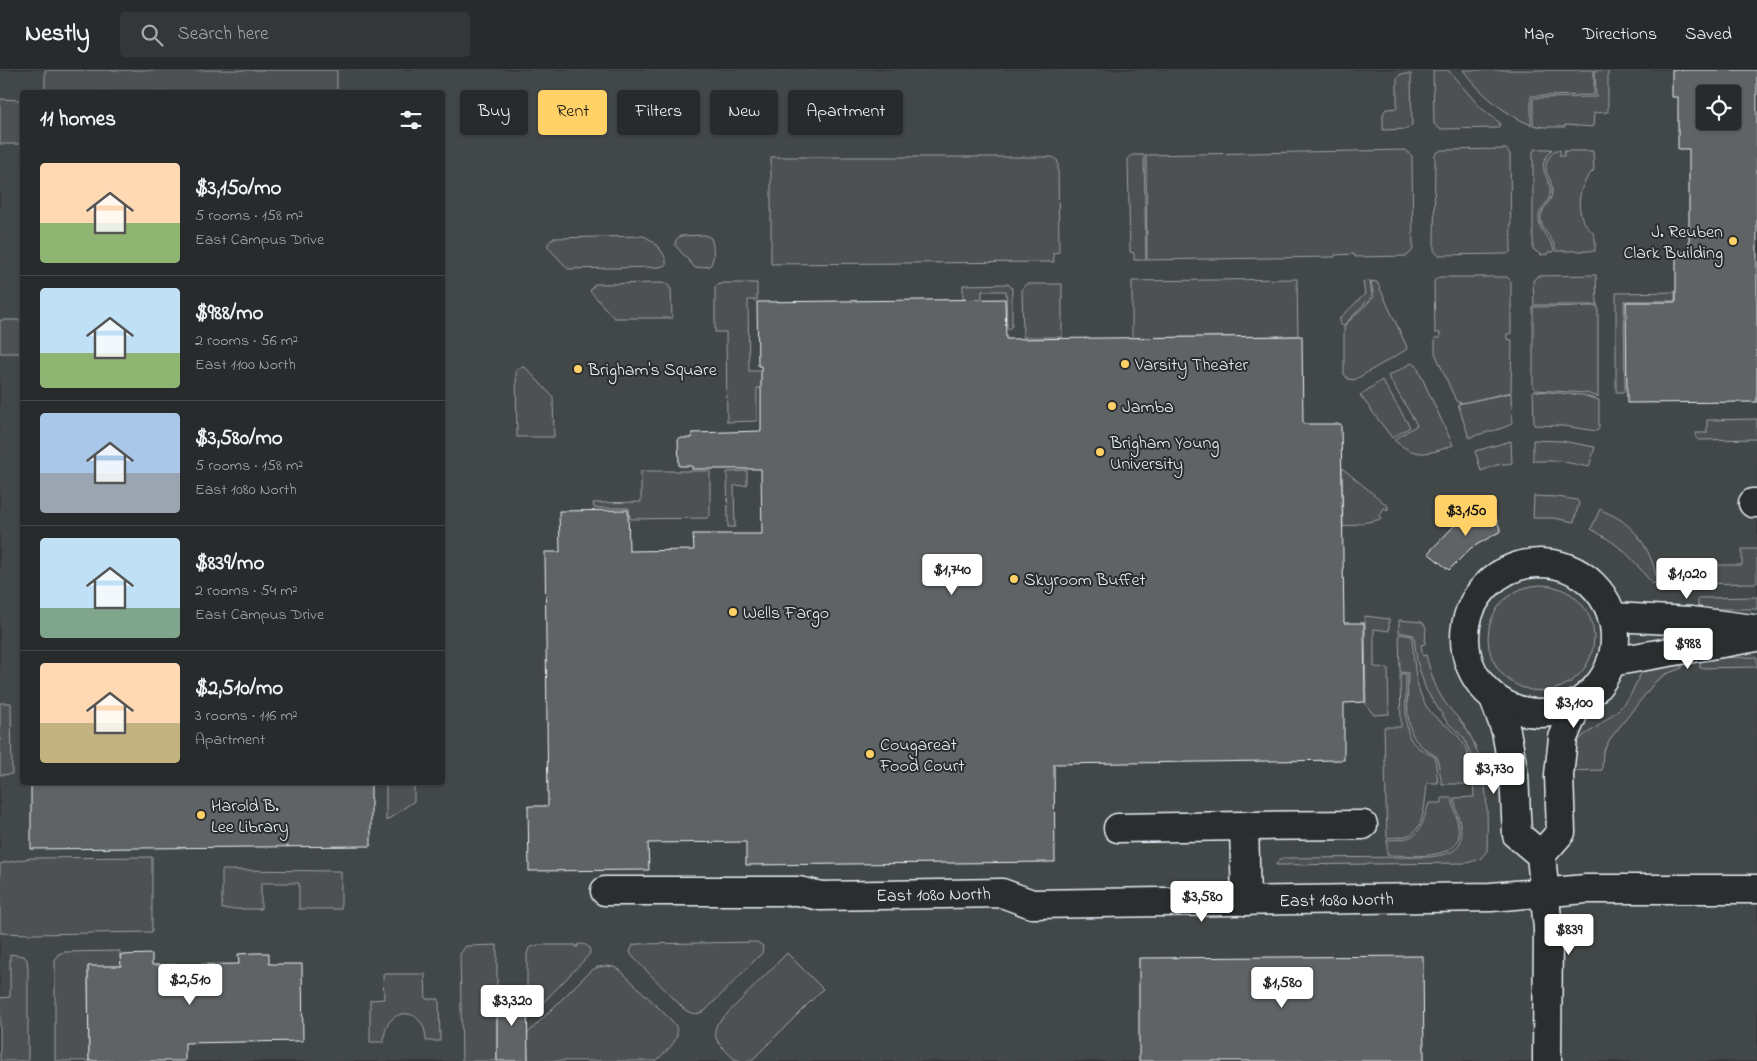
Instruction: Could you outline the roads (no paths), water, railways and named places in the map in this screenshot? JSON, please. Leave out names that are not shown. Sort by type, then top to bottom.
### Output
[{"type":"street","points":[[1541,855],[1561,832],[1559,776],[1562,738],[1576,707],[1602,681],[1611,662],[1615,639],[1612,616],[1601,594],[1584,576],[1562,566],[1537,562],[1513,567],[1491,580],[1475,598],[1466,621],[1464,645],[1471,669],[1484,689],[1495,701],[1506,731],[1514,776],[1517,836],[1541,855],[1548,929],[1547,1061]]},
{"type":"street","points":[[1612,616],[1691,621],[1757,630]]},
{"type":"street","points":[[1611,662],[1757,637]]},
{"type":"street","points":[[1495,701],[1525,712],[1548,712],[1576,707]]},
{"type":"street","points":[[1118,828],[1362,825]]},
{"type":"street","points":[[1244,826],[1246,901]]},
{"type":"street","name":"East 1080 North","points":[[605,891],[798,891],[821,896],[1002,893],[1032,904],[1491,897],[1586,889],[1757,889]]},
{"type":"place","name":"J. Reuben Clark Building","points":[[1733,241]]},
{"type":"place","name":"Varsity Theater","points":[[1125,364]]},
{"type":"place","name":"Brigham's Square","points":[[578,369]]},
{"type":"place","name":"Jamba","points":[[1112,406]]},
{"type":"place","name":"Brigham Young University","points":[[1100,452]]},
{"type":"place","name":"Skyroom Buffet","points":[[1014,579]]},
{"type":"place","name":"Wells Fargo","points":[[733,612]]},
{"type":"place","name":"Cougareat Food Court","points":[[870,754]]},
{"type":"place","name":"Harold B. Lee Library","points":[[201,815]]}]
